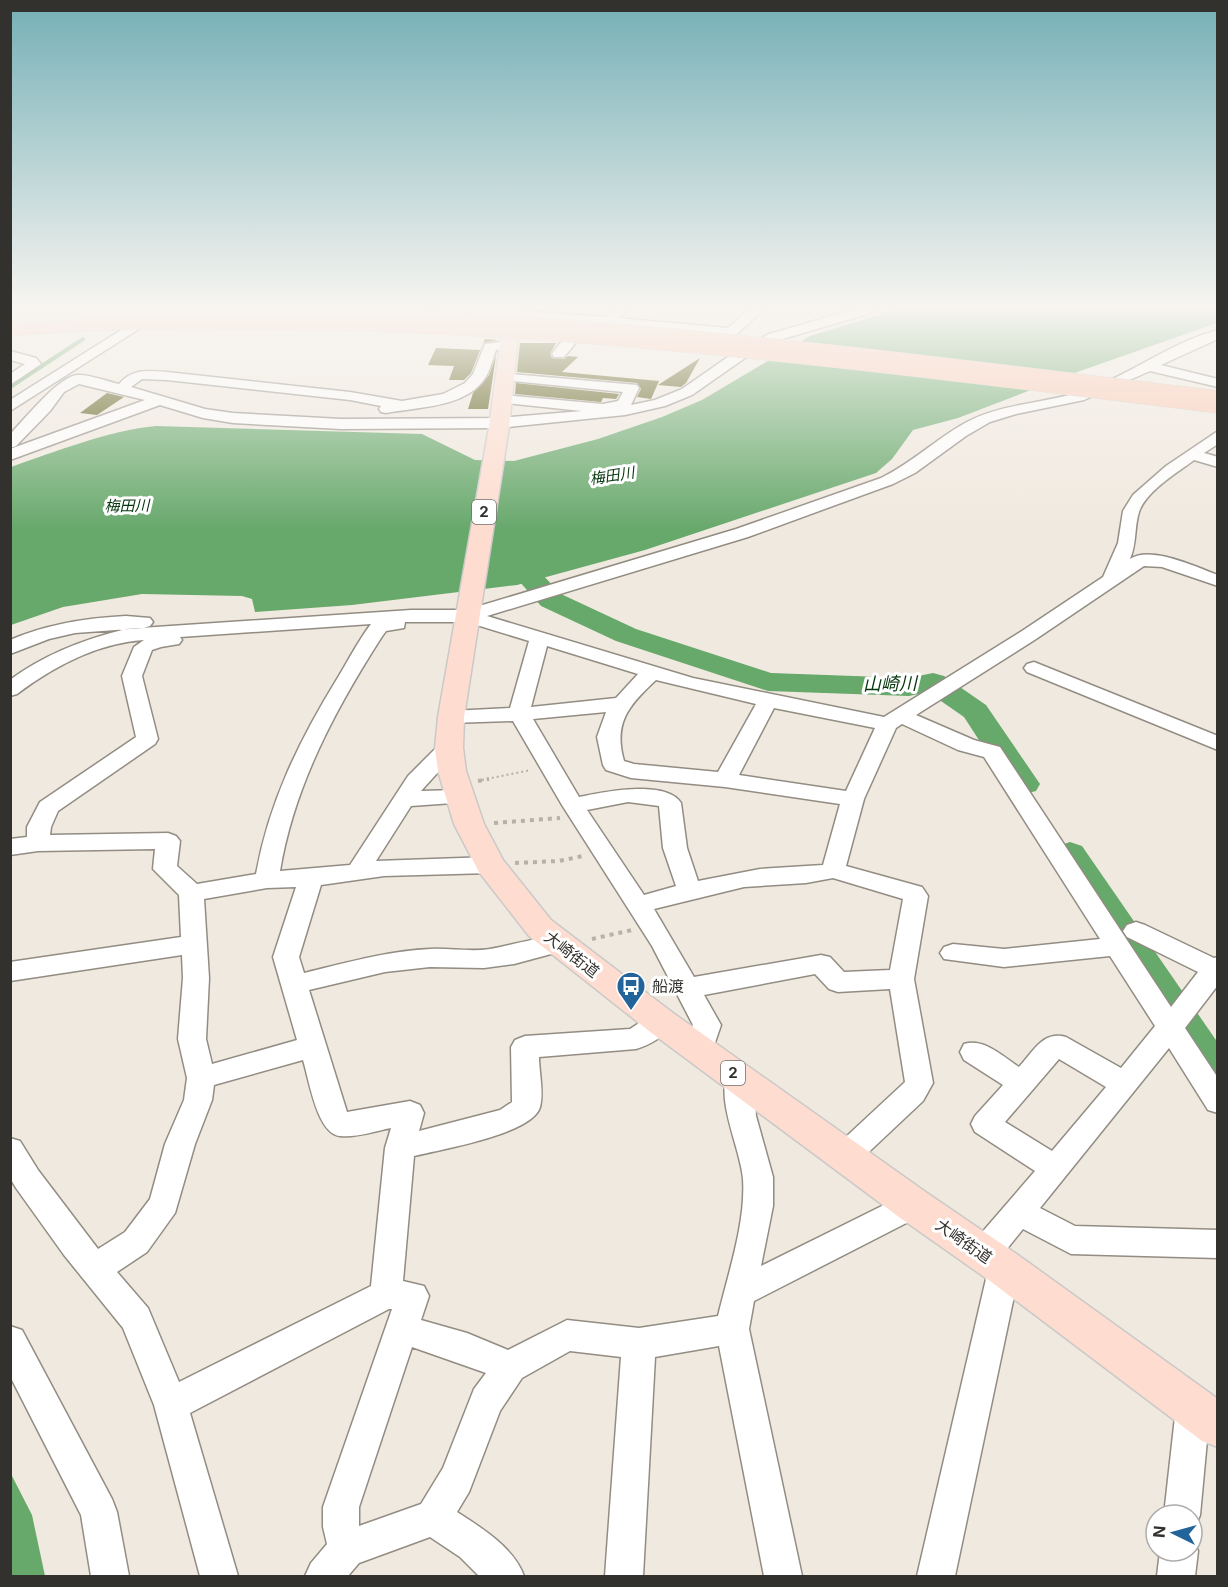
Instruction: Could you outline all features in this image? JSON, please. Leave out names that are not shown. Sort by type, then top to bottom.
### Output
[{"type":"highway","points":[[1051,382],[1218,402]]},
{"type":"highway","points":[[1103,382],[1218,394]]},
{"type":"main road","name":"大崎街道","points":[[503,382],[499,425],[465,610],[450,732],[461,802],[490,865],[540,928],[557,944],[1205,1417]]},
{"type":"street","points":[[13,403],[39,382]]},
{"type":"street","points":[[13,403],[45,382]]},
{"type":"street","points":[[10,443],[45,408],[59,389],[72,382]]},
{"type":"street","points":[[91,382],[203,413],[233,418],[341,424],[499,425],[625,411],[660,403],[687,392],[702,382]]},
{"type":"street","points":[[122,389],[128,382]]},
{"type":"street","points":[[222,382],[350,396],[399,405],[430,403],[467,387],[472,382]]},
{"type":"street","points":[[502,399],[603,408],[624,404],[632,388],[569,382]]},
{"type":"street","points":[[267,880],[272,844],[301,759],[368,641],[380,626],[465,610],[542,592],[742,533],[902,475],[972,425],[990,418],[1092,393],[1116,382]]},
{"type":"street","points":[[1092,393],[1218,411]]},
{"type":"street","points":[[10,455],[157,401]]},
{"type":"street","points":[[341,424],[399,405]]},
{"type":"street","points":[[1108,581],[1123,554],[1128,538],[1129,517],[1134,505],[1144,493],[1218,436]]},
{"type":"street","points":[[1192,455],[1218,462]]},
{"type":"street","points":[[832,870],[853,800],[894,720],[945,689],[1140,560],[1153,560],[1218,581]]},
{"type":"street","points":[[10,690],[62,658],[112,638],[149,632],[272,627],[465,610],[540,637],[688,683],[820,712],[894,720],[993,752],[1127,939],[1176,1019],[1218,1102]]},
{"type":"street","points":[[10,648],[56,630],[98,622],[186,622]]},
{"type":"street","points":[[38,843],[39,828],[48,807],[147,739],[132,676],[144,647],[157,641],[230,635],[272,627]]},
{"type":"street","points":[[540,637],[521,700],[520,714],[576,810],[645,915],[707,1025],[700,1050]]},
{"type":"street","points":[[1034,668],[1218,744]]},
{"type":"street","points":[[652,672],[623,704],[613,719],[608,738],[614,765],[631,771],[725,780],[853,800]]},
{"type":"street","points":[[725,780],[769,699]]},
{"type":"street","points":[[358,871],[450,732],[520,714],[623,704]]},
{"type":"street","points":[[628,795],[631,771]]},
{"type":"street","points":[[576,810],[628,795],[666,800],[670,803],[673,846],[677,864],[690,891]]},
{"type":"street","points":[[406,799],[461,802]]},
{"type":"street","points":[[10,847],[38,843],[168,841],[165,869],[178,878],[191,893],[196,978],[192,1039],[201,1078],[198,1100],[180,1144],[164,1204],[136,1242],[94,1269]]},
{"type":"street","points":[[191,893],[267,880],[311,878],[358,871],[490,865]]},
{"type":"street","points":[[645,915],[690,891],[731,881],[820,874],[832,870],[913,893],[916,896],[901,979],[919,1083],[913,1093],[845,1156]]},
{"type":"street","points":[[311,878],[286,957],[335,1119],[341,1125],[355,1124],[410,1113],[400,1148],[386,1294]]},
{"type":"street","points":[[936,1576],[993,1261],[1019,1212],[1217,969],[1127,939],[1004,958],[953,953]]},
{"type":"street","points":[[10,972],[195,944]]},
{"type":"street","points":[[296,984],[386,963],[430,958],[484,959],[514,955],[557,944]]},
{"type":"street","points":[[687,988],[821,964],[838,982],[901,979]]},
{"type":"street","points":[[400,1148],[508,1120],[525,1107],[525,1047],[636,1039],[661,1022]]},
{"type":"street","points":[[1055,1168],[985,1124],[1056,1044],[1125,1084]]},
{"type":"street","points":[[201,1078],[314,1046]]},
{"type":"street","points":[[974,1052],[1022,1083]]},
{"type":"street","points":[[739,1078],[741,1116],[758,1177],[758,1206],[732,1329],[783,1576]]},
{"type":"street","points":[[10,1150],[27,1179],[94,1269],[136,1319],[171,1405],[219,1576]]},
{"type":"street","points":[[741,1292],[913,1205]]},
{"type":"street","points":[[1019,1212],[1071,1240],[1218,1244]]},
{"type":"street","points":[[171,1405],[386,1294],[413,1296],[341,1507],[341,1527],[347,1549]]},
{"type":"street","points":[[402,1329],[467,1349],[510,1367]]},
{"type":"street","points":[[324,1576],[347,1549],[433,1518],[456,1479],[486,1401],[510,1367],[567,1335],[639,1344],[732,1329]]},
{"type":"street","points":[[10,1341],[99,1512],[110,1576]]},
{"type":"street","points":[[624,1576],[632,1421],[639,1344]]},
{"type":"street","points":[[1185,1503],[1205,1417]]},
{"type":"street","points":[[433,1518],[473,1544],[506,1576]]},
{"type":"path","points":[[461,802],[549,766]]},
{"type":"path","points":[[461,802],[532,822],[576,810]]},
{"type":"path","points":[[490,865],[559,861],[604,852]]},
{"type":"path","points":[[557,944],[578,942],[645,915]]},
{"type":"water","name":"梅田川","points":[[732,382],[1051,382],[958,418],[913,430],[892,459],[876,473],[645,550],[517,585],[352,605],[255,612],[252,599],[242,596],[142,594],[63,607],[11,625],[11,467],[64,448],[120,432],[156,426],[422,434],[475,460],[514,461],[598,439],[662,417],[702,400]]},
{"type":"water","points":[[11,1474],[32,1515],[45,1576],[11,1576]]},
{"type":"building","points":[[483,382],[492,382],[488,409],[468,409],[473,393]]},
{"type":"building","points":[[627,382],[659,382],[651,399],[637,397],[641,389],[637,383]]},
{"type":"building","points":[[663,382],[687,382],[681,387],[658,385]]},
{"type":"building","points":[[516,383],[619,394],[616,399],[603,398],[601,402],[515,394]]},
{"type":"building","points":[[107,393],[124,397],[97,415],[80,413]]},
{"type":"waterway","points":[[10,387],[18,382]]},
{"type":"waterway","name":"山崎川","points":[[502,547],[551,600],[626,635],[768,682],[909,687],[933,682],[975,711],[1024,784]]},
{"type":"waterway","name":"山崎川","points":[[1070,854],[1218,1076]]},
{"type":"place","name":"船渡","points":[[631,1012]]}]
